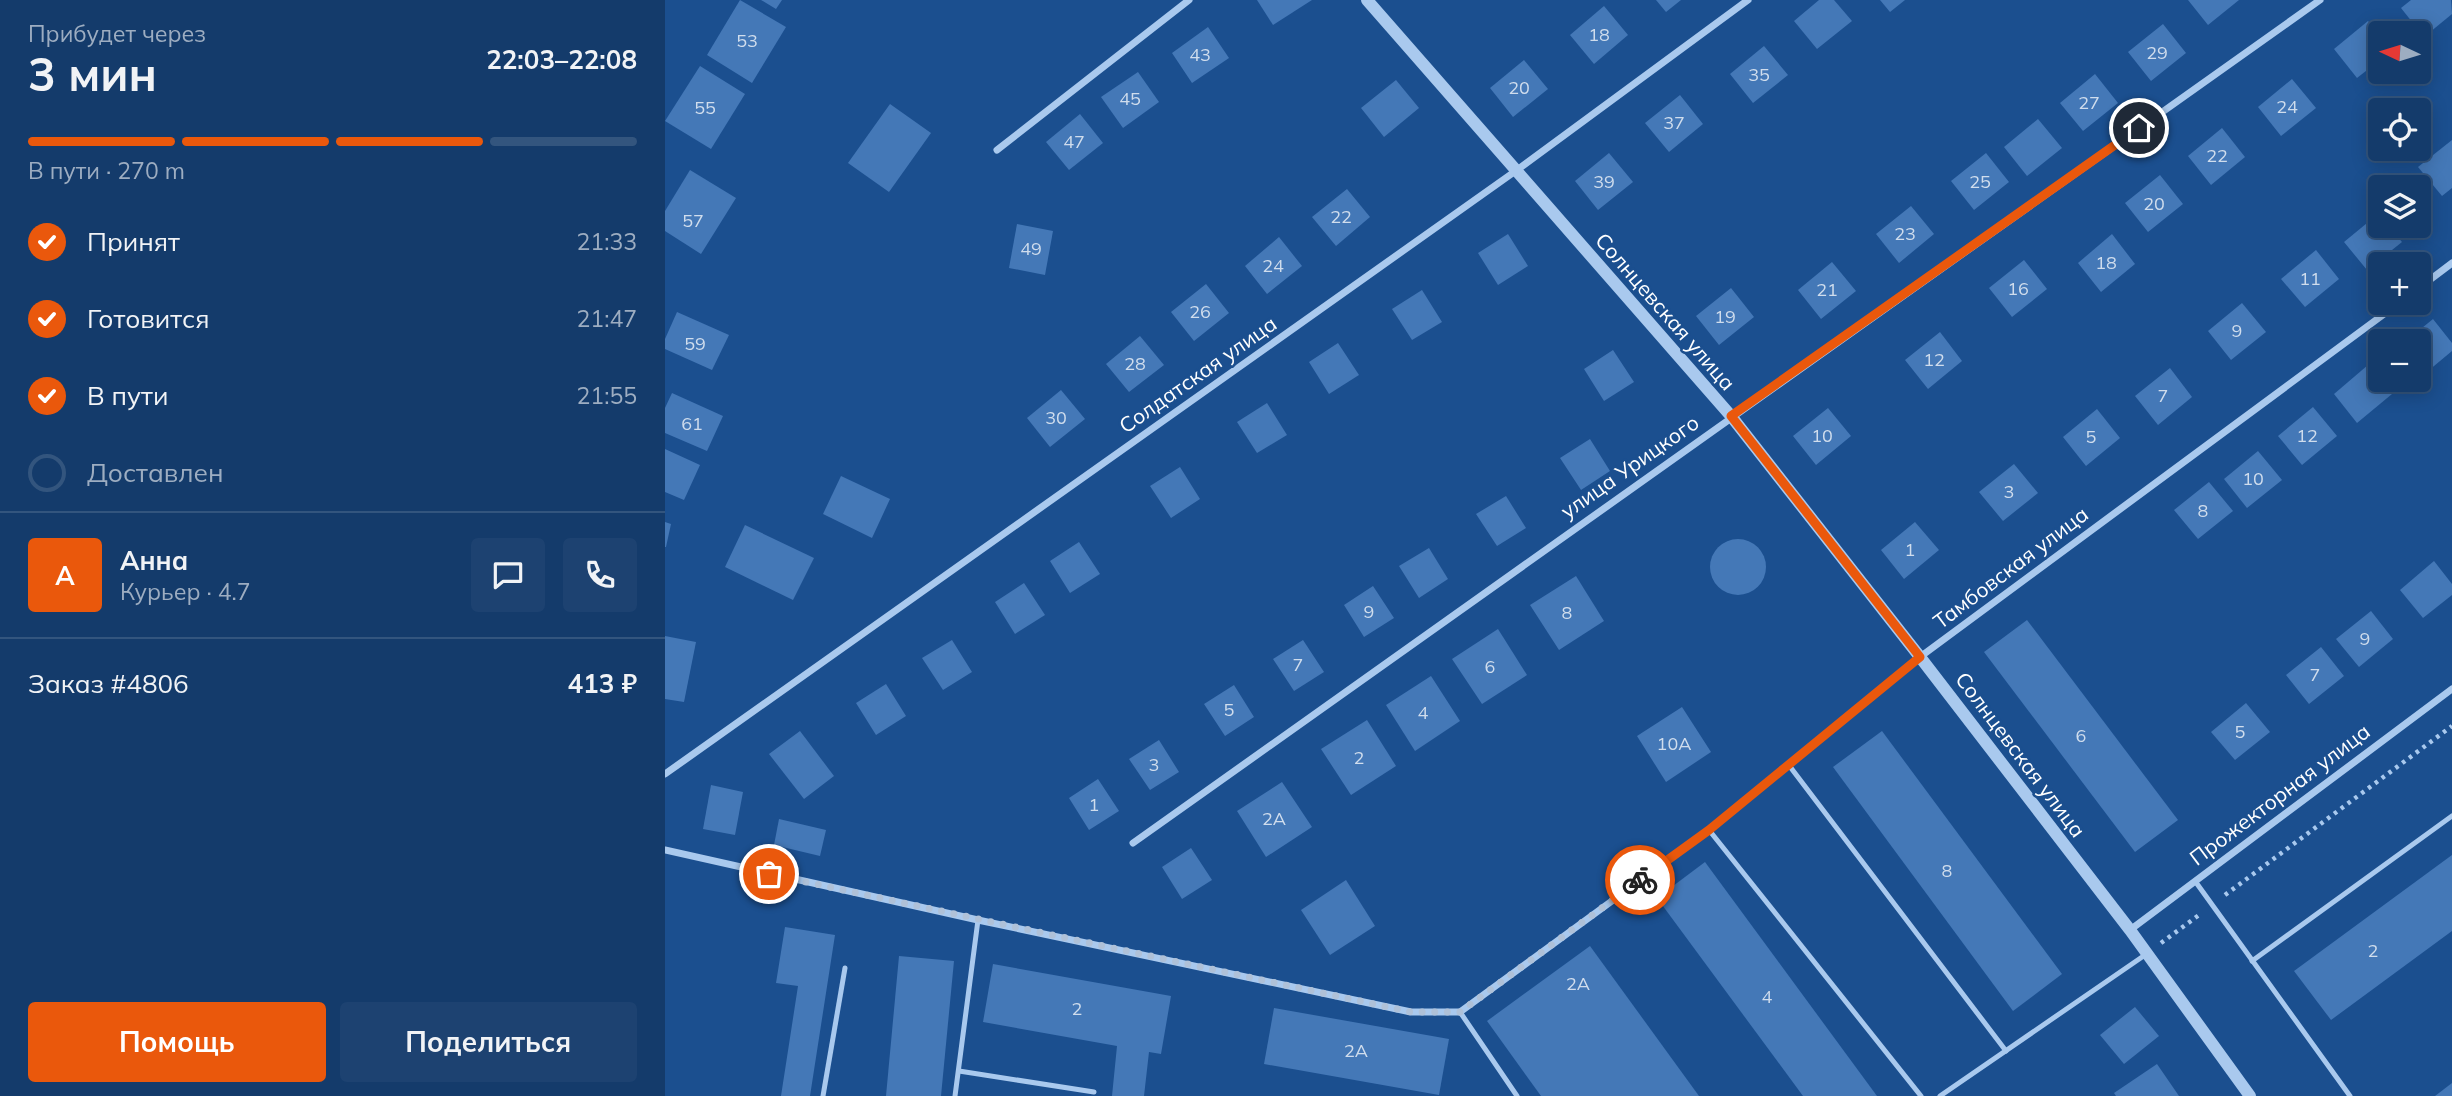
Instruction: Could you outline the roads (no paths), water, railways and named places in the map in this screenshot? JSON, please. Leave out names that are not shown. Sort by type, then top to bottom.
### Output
[{"type":"street","points":[[997,150],[1189,0]]},
{"type":"street","name":"Солнцевская улица","points":[[1367,0],[1731,416],[2130,930],[2250,1096]]},
{"type":"street","name":"Солдатская улица","points":[[665,774],[1517,170],[1748,0]]},
{"type":"street","name":"улица Урицкого","points":[[1133,843],[2320,0]]},
{"type":"street","points":[[2431,279],[2452,263]]},
{"type":"street","name":"Тамбовская улица","points":[[1460,1012],[1709,830],[1920,657],[2383,315]]},
{"type":"street","name":"Прожекторная улица","points":[[2130,930],[2452,689]]},
{"type":"street","points":[[665,850],[1411,1012],[1460,1012]]},
{"type":"lane","points":[[1788,764],[2006,1051]]},
{"type":"lane","points":[[2252,961],[2452,816]]},
{"type":"lane","points":[[1709,830],[1921,1096]]},
{"type":"lane","points":[[2195,881],[2350,1096]]},
{"type":"lane","points":[[955,1096],[978,920]]},
{"type":"lane","points":[[1940,1096],[2147,953]]},
{"type":"lane","points":[[823,1096],[845,968]]},
{"type":"lane","points":[[1460,1012],[1517,1096]]},
{"type":"lane","points":[[959,1071],[1094,1092]]}]
